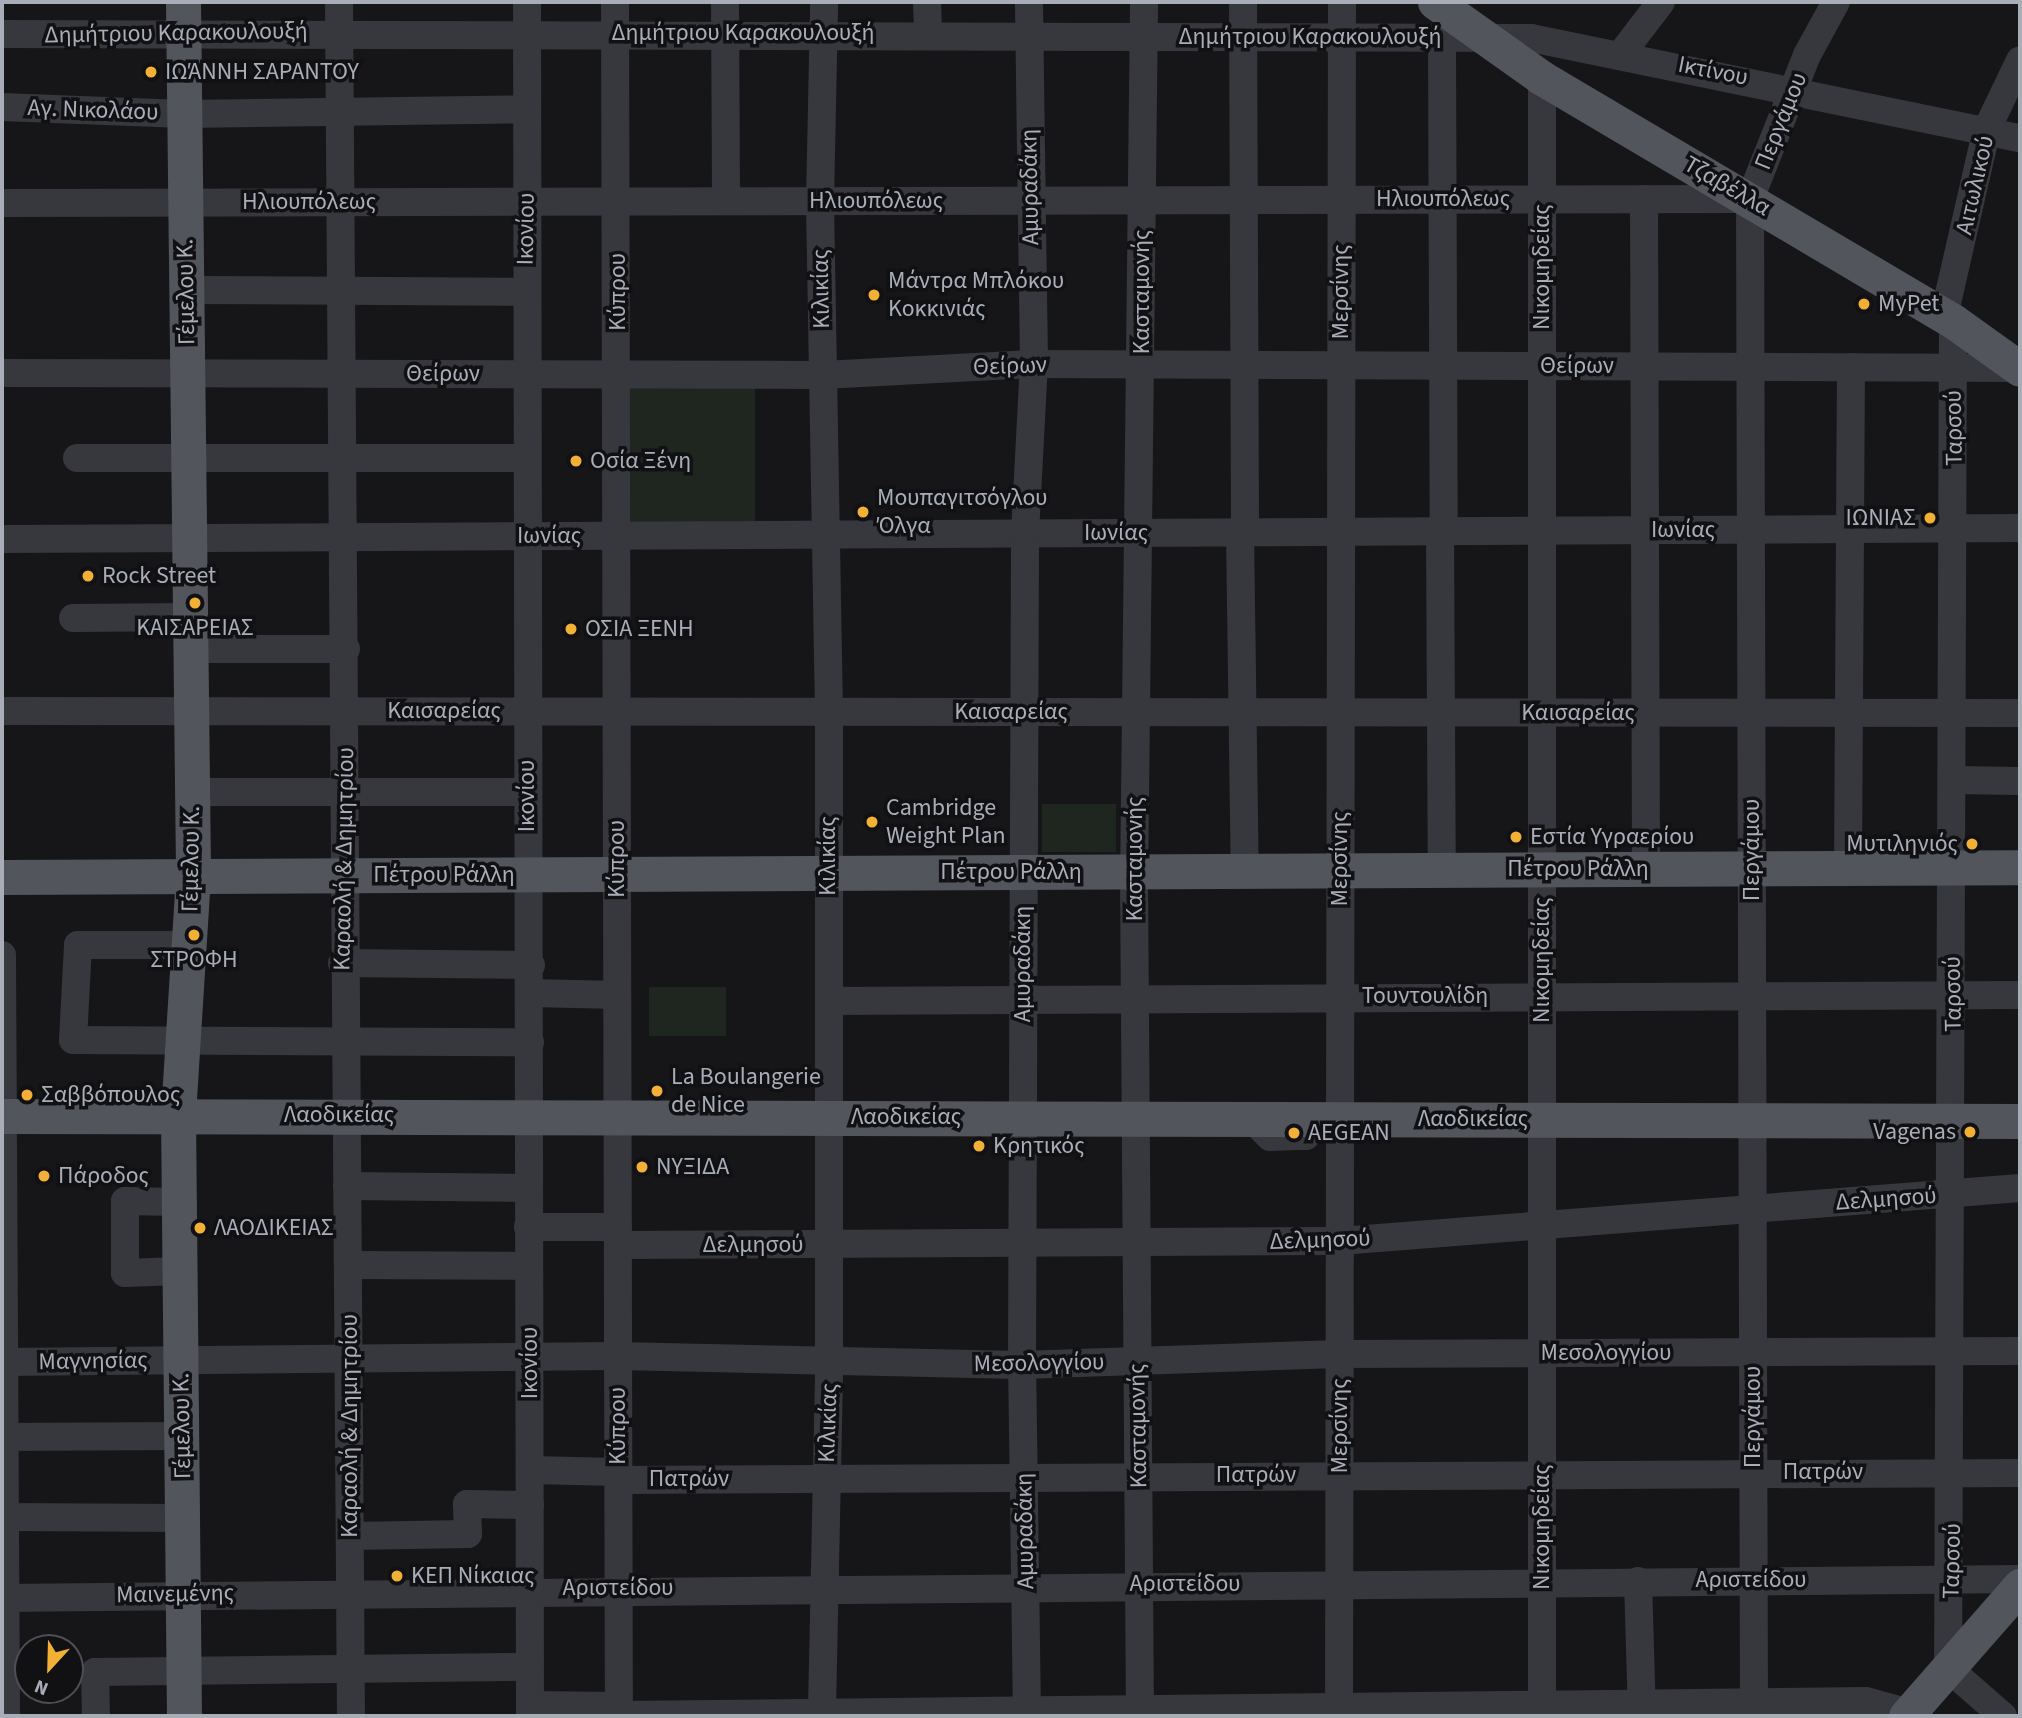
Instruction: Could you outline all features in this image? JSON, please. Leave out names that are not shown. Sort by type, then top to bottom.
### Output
[{"type":"main road","name":"Τζαβέλλα","points":[[1446,14],[1542,78],[1948,318],[2019,368]]},
{"type":"main road","name":"Γέμελου Κ.","points":[[183,16],[193,876],[178,1115],[184,1716]]},
{"type":"main road","name":"Πέτρου Ράλλη","points":[[2,877],[2020,867]]},
{"type":"main road","name":"Λαοδικείας","points":[[2,1116],[527,1115],[2020,1121]]},
{"type":"main road","points":[[1908,1714],[2020,1586]]},
{"type":"street","name":"Καραολή & Δημητρίου","points":[[339,2],[346,649],[342,963],[344,1115],[353,1357],[349,1590],[351,1716]]},
{"type":"street","name":"Ικονίου","points":[[527,2],[524,536],[531,979],[527,1115],[530,1711]]},
{"type":"street","name":"Κύπρου","points":[[615,2],[618,373],[616,712],[619,1712]]},
{"type":"street","points":[[725,2],[726,201]]},
{"type":"street","name":"Κιλικίας","points":[[822,1710],[829,1362],[827,1117],[830,1001],[829,713],[820,201],[824,2]]},
{"type":"street","points":[[927,2],[928,34]]},
{"type":"street","name":"Αμυραδάκη","points":[[1027,1712],[1022,1364],[1023,872],[1025,534],[1034,363],[1029,201],[1029,2]]},
{"type":"street","name":"Κασταμονής","points":[[1140,1712],[1134,871],[1136,533],[1142,364],[1144,2]]},
{"type":"street","points":[[1243,2],[1245,871]]},
{"type":"street","name":"Μερσίνης","points":[[1339,1711],[1340,1241],[1329,1119],[1340,996],[1342,2]]},
{"type":"street","points":[[1622,53],[1661,2]]},
{"type":"street","name":"Περγάμου","points":[[1754,1709],[1750,199],[1794,88],[1836,2]]},
{"type":"street","name":"Δημήτριου Καρακουλουξή","points":[[2,34],[183,16],[340,31],[1341,37],[1446,14]]},
{"type":"street","points":[[1442,870],[1443,200],[1446,14]]},
{"type":"street","name":"Ικτίνου","points":[[1485,38],[1531,38],[1622,53],[2020,138]]},
{"type":"street","name":"Αιτωλικού","points":[[1948,318],[1987,129],[2020,60]]},
{"type":"street","name":"Νικομηδείας","points":[[1542,78],[1542,1710]]},
{"type":"street","name":"Αγ. Νικολάου","points":[[2,107],[184,114],[340,108],[526,109]]},
{"type":"street","points":[[1644,199],[1646,869]]},
{"type":"street","name":"Ηλιουπόλεως","points":[[2,203],[1750,199]]},
{"type":"street","points":[[186,290],[525,292]]},
{"type":"street","name":"Ταρσού","points":[[1948,318],[1954,368],[1955,528],[1955,712],[1951,867],[1955,1121],[1953,1472],[1948,1668]]},
{"type":"street","name":"Θείρων","points":[[2,373],[823,374],[1034,363],[2019,368]]},
{"type":"street","points":[[1848,867],[1851,367]]},
{"type":"street","points":[[77,458],[524,458]]},
{"type":"street","name":"Ιωνίας","points":[[2,539],[2020,528]]},
{"type":"street","points":[[73,618],[346,649]]},
{"type":"street","name":"Καισαρείας","points":[[2,711],[2020,713]]},
{"type":"street","points":[[1954,780],[2020,781]]},
{"type":"street","points":[[192,792],[527,792]]},
{"type":"street","points":[[189,945],[78,944],[73,1040],[530,1042]]},
{"type":"street","points":[[2,955],[3,1598],[6,1716]]},
{"type":"street","points":[[342,963],[531,979],[617,995]]},
{"type":"street","name":"Τουντουλίδη","points":[[830,1001],[1340,996],[2020,995]]},
{"type":"street","points":[[347,1186],[528,1188]]},
{"type":"street","name":"Δελμησού","points":[[528,1227],[618,1236],[827,1244],[1340,1241],[2020,1188]]},
{"type":"street","points":[[179,1202],[125,1201],[125,1273],[180,1272]]},
{"type":"street","points":[[349,1265],[529,1266]]},
{"type":"street","name":"Μεσολογγίου","points":[[353,1357],[618,1356],[1022,1364],[1339,1354],[2020,1351]]},
{"type":"street","name":"Μαγνησίας","points":[[3,1362],[353,1357]]},
{"type":"street","points":[[3,1437],[181,1436]]},
{"type":"street","name":"Πατρών","points":[[530,1470],[618,1476],[826,1478],[2020,1473]]},
{"type":"street","points":[[350,1535],[468,1534],[467,1504],[530,1504]]},
{"type":"street","points":[[4,1517],[183,1518]]},
{"type":"street","name":"Αριστείδου","points":[[349,1590],[2020,1579]]},
{"type":"street","points":[[1638,1581],[1642,1709]]},
{"type":"street","name":"Μαινεμένης","points":[[3,1598],[349,1590]]},
{"type":"street","points":[[96,1716],[95,1672],[530,1667]]},
{"type":"street","points":[[1948,1668],[2003,1716]]},
{"type":"street","points":[[530,1711],[1833,1709],[1866,1701],[1908,1714]]},
{"type":"shaded area","points":[[626,386],[755,386],[755,525],[626,525]]},
{"type":"shaded area","points":[[1042,804],[1116,804],[1116,852],[1042,852]]},
{"type":"shaded area","points":[[649,987],[726,987],[726,1036],[649,1036]]},
{"type":"place","name":"ΙΩΆΝΝΗ ΣΑΡΑΝΤΟΥ","points":[[151,72]]},
{"type":"place","name":"Μάντρα Μπλόκου Κοκκινιάς","points":[[874,295]]},
{"type":"place","name":"MyPet","points":[[1864,304]]},
{"type":"place","name":"Οσία Ξένη","points":[[576,461]]},
{"type":"place","name":"Μουπαγιτσόγλου Όλγα","points":[[863,512]]},
{"type":"place","name":"ΙΩΝΙΑΣ","points":[[1930,518]]},
{"type":"place","name":"Rock Street","points":[[88,576]]},
{"type":"place","name":"ΚΑΙΣΑΡΕΙΑΣ","points":[[195,603]]},
{"type":"place","name":"ΟΣΙΑ ΞΕΝΗ","points":[[571,629]]},
{"type":"place","name":"Cambridge Weight Plan","points":[[872,822]]},
{"type":"place","name":"Εστία Υγραερίου","points":[[1516,837]]},
{"type":"place","name":"Μυτιληνιός","points":[[1972,844]]},
{"type":"place","name":"ΣΤΡΟΦΗ","points":[[194,935]]},
{"type":"place","name":"La Boulangerie de Nice","points":[[657,1091]]},
{"type":"place","name":"Σαββόπουλος","points":[[27,1095]]},
{"type":"place","name":"Vagenas","points":[[1970,1132]]},
{"type":"place","name":"AEGEAN","points":[[1294,1133]]},
{"type":"place","name":"Κρητικός","points":[[979,1146]]},
{"type":"place","name":"ΝΥΞΙΔΑ","points":[[642,1167]]},
{"type":"place","name":"Πάροδος","points":[[44,1176]]},
{"type":"place","name":"ΛΑΟΔΙΚΕΙΑΣ","points":[[200,1228]]},
{"type":"place","name":"ΚΕΠ Νίκαιας","points":[[397,1576]]}]
